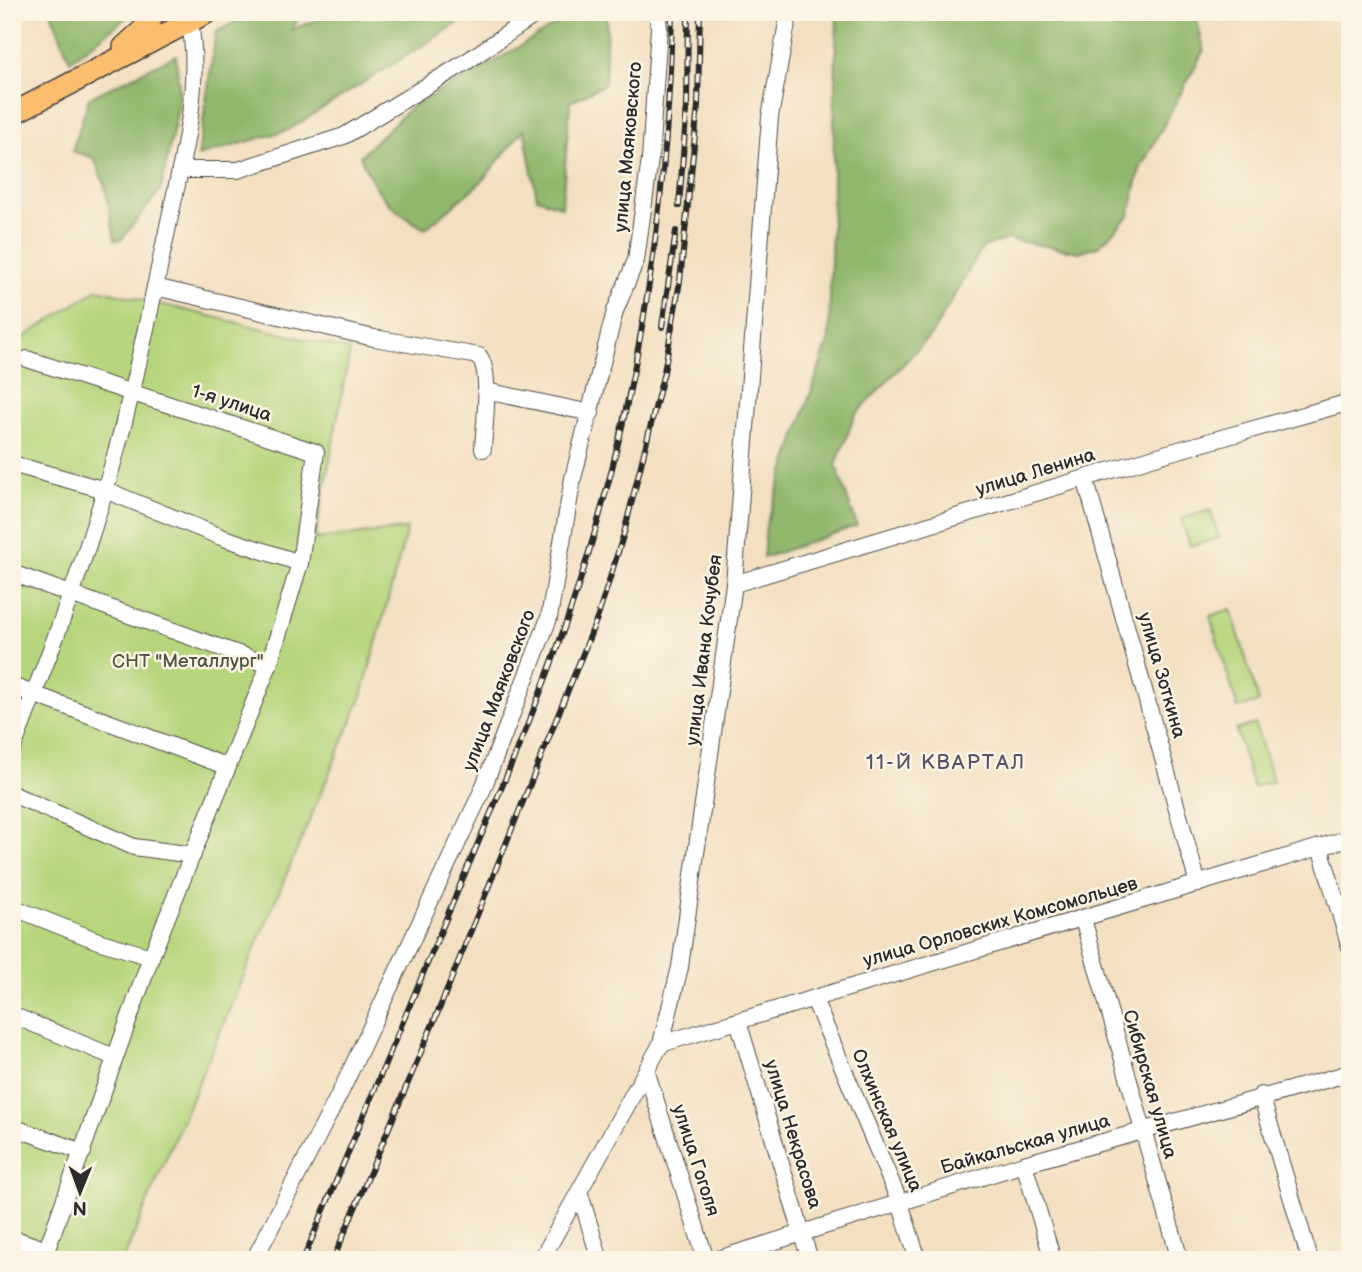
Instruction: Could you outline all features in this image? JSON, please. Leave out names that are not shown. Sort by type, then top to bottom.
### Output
[{"type":"main road","points":[[82,78],[136,39],[155,12]]},
{"type":"main road","points":[[12,114],[195,15]]},
{"type":"street","points":[[180,170],[238,170],[344,136],[466,62],[539,12]]},
{"type":"street","name":"улица Маяковского","points":[[254,1260],[341,1091],[482,791],[549,618],[570,490],[592,412],[615,311],[636,260],[650,159],[659,28],[657,12]]},
{"type":"street","name":"улица Ивана Кочубея","points":[[541,1260],[661,1044],[680,967],[734,583],[770,117],[789,12]]},
{"type":"street","points":[[12,750],[72,596],[105,490],[130,391],[193,105],[195,15]]},
{"type":"street","points":[[155,287],[373,338],[479,356],[483,362],[486,391],[483,449]]},
{"type":"street","name":"1-я улица","points":[[27,359],[316,452],[300,564]]},
{"type":"street","points":[[486,391],[592,412]]},
{"type":"street","name":"улица Ленина","points":[[734,583],[1350,402]]},
{"type":"street","points":[[12,464],[105,490],[221,537],[300,564],[269,664],[151,957],[45,1255],[12,1238]]},
{"type":"street","name":"улица Зоткина","points":[[1085,478],[1198,884]]},
{"type":"street","points":[[12,573],[269,664]]},
{"type":"street","points":[[12,686],[228,767]]},
{"type":"street","points":[[12,794],[134,847],[193,855]]},
{"type":"street","name":"улица Орловских Комсомольцев","points":[[661,1044],[1350,838]]},
{"type":"street","points":[[1320,847],[1350,947]]},
{"type":"street","points":[[12,907],[98,941],[151,957]]},
{"type":"street","name":"Сибирская улица","points":[[1083,919],[1180,1260]]},
{"type":"street","name":"Олхинская улица","points":[[814,999],[900,1203],[918,1260]]},
{"type":"street","points":[[12,1015],[114,1057]]},
{"type":"street","name":"улица Некрасова","points":[[738,1021],[810,1260]]},
{"type":"street","name":"улица Гоголя","points":[[647,1073],[706,1260]]},
{"type":"street","name":"Байкальская улица","points":[[715,1260],[1024,1164],[1261,1095],[1350,1073]]},
{"type":"street","points":[[1261,1095],[1310,1260]]},
{"type":"street","points":[[12,1127],[83,1152]]},
{"type":"street","points":[[1024,1164],[1053,1260]]},
{"type":"street","points":[[580,1194],[600,1260]]},
{"type":"green space","points":[[51,12],[134,12],[70,61]]},
{"type":"green space","points":[[255,12],[303,12],[291,30],[336,12],[476,12],[288,130],[198,156],[216,32]]},
{"type":"green space","points":[[577,12],[607,12],[605,84],[570,102],[562,207],[537,198],[524,129],[482,181],[425,229],[393,207],[378,191],[360,156],[412,106],[475,73]]},
{"type":"green space","points":[[837,12],[1195,12],[1204,50],[1140,169],[1129,216],[1099,246],[1079,252],[1007,239],[983,247],[932,334],[855,415],[836,465],[857,526],[763,558],[766,525],[829,339]]},
{"type":"green space","points":[[176,55],[180,98],[161,189],[122,239],[115,240],[105,186],[94,158],[72,151],[89,98]]},
{"type":"green space","name":"СНТ \"Металлург\"","points":[[98,289],[350,350],[315,539],[407,529],[362,696],[123,1260],[12,1260],[12,345]]},
{"type":"green space","points":[[1210,510],[1219,538],[1190,546],[1181,519]]},
{"type":"green space","points":[[1231,609],[1259,702],[1238,708],[1210,616]]},
{"type":"green space","points":[[1255,724],[1273,782],[1253,787],[1236,730]]},
{"type":"railway","points":[[303,1260],[530,720],[591,547],[629,397],[655,244],[669,89],[672,12]]},
{"type":"railway","points":[[679,206],[687,105],[688,12]]},
{"type":"railway","points":[[333,1260],[440,1007],[598,616],[624,533],[664,372],[680,281],[698,106],[700,12]]},
{"type":"railway","points":[[662,327],[676,231]]},
{"type":"district","name":"11-Й КВАРТАЛ","points":[[946,762]]}]
